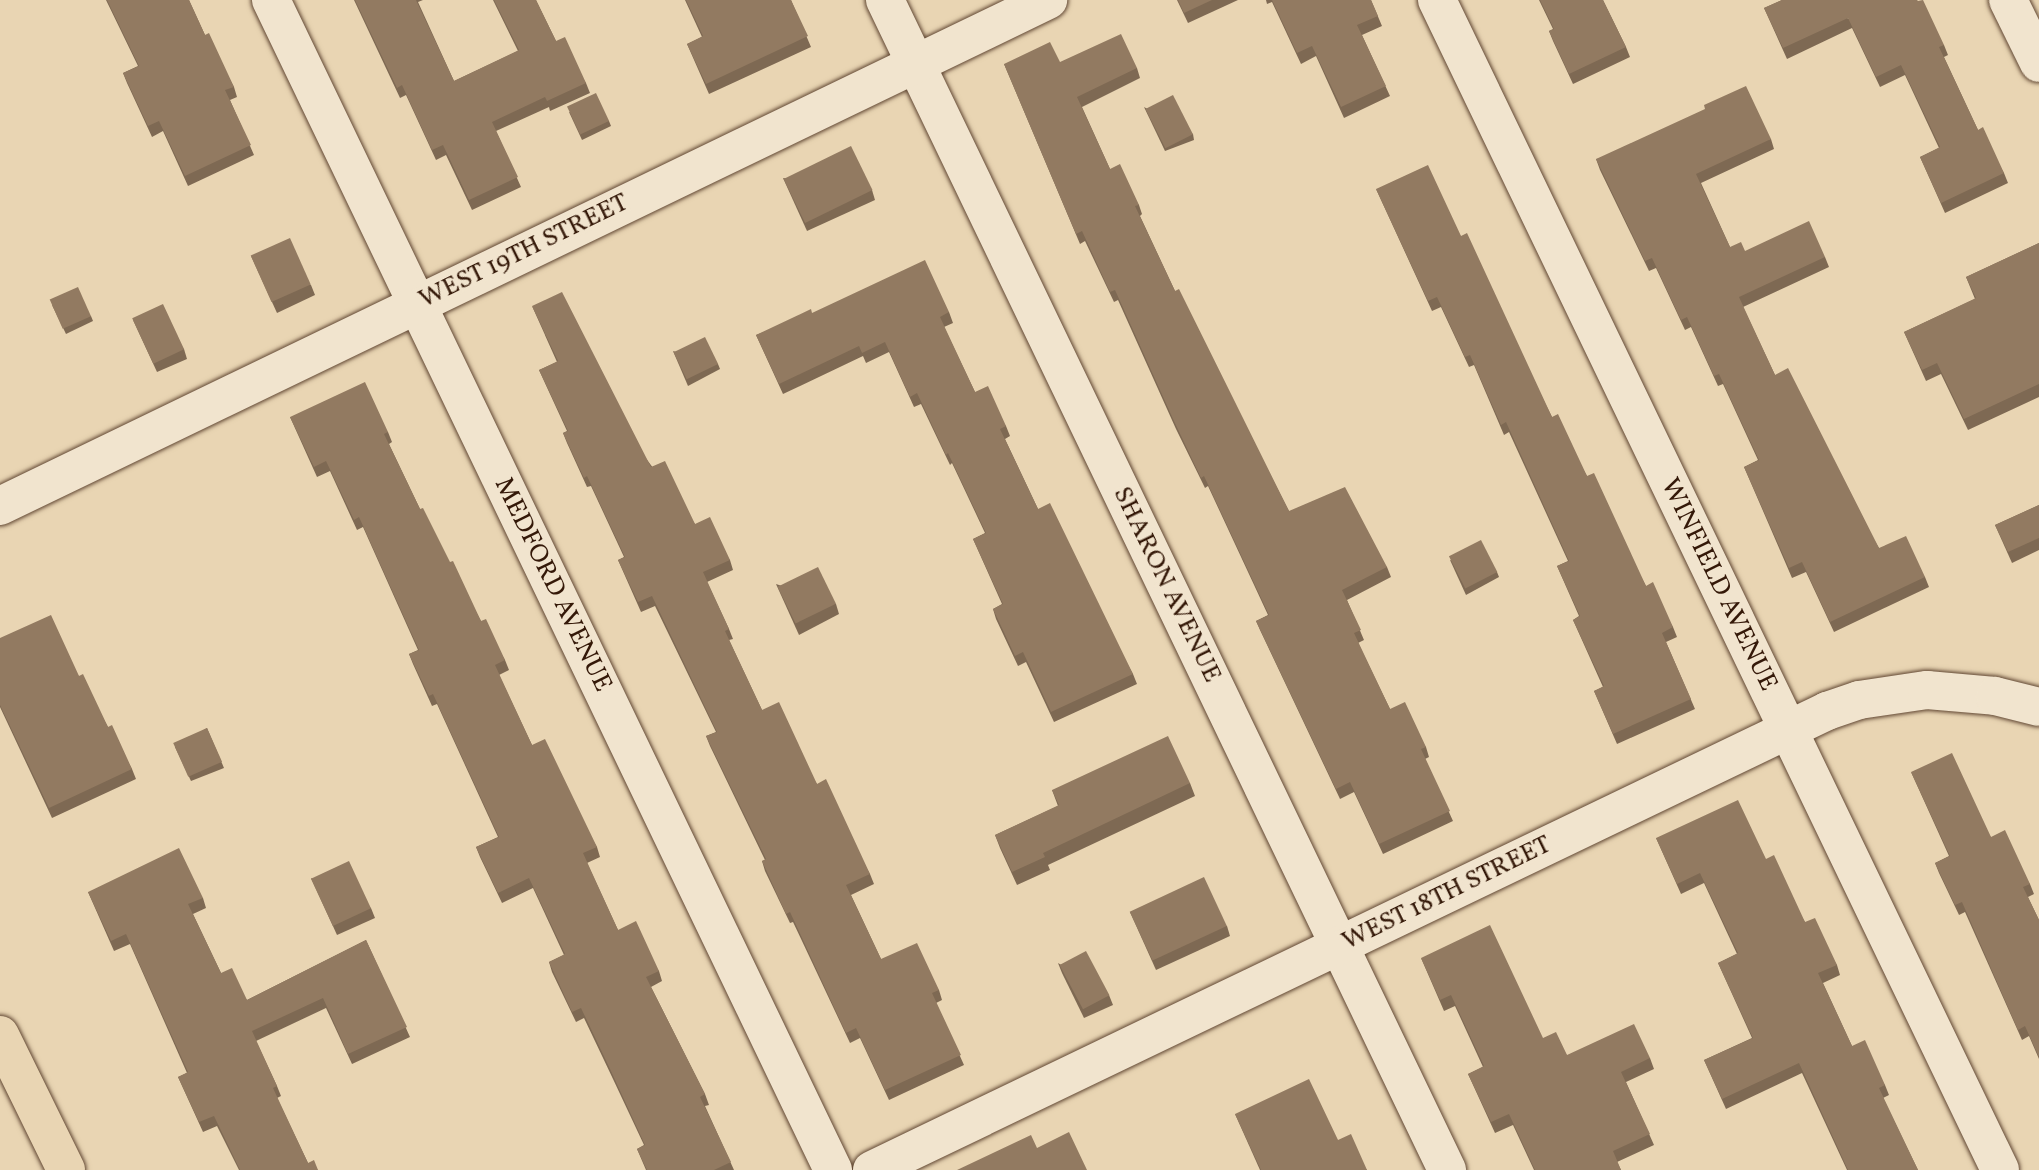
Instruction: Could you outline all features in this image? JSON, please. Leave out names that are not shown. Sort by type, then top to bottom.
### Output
[{"type":"main road","points":[[0,1035],[66,1170]]},
{"type":"street","name":"MEDFORD AVENUE","points":[[271,0],[833,1170]]},
{"type":"street","name":"SHARON AVENUE","points":[[885,0],[1447,1170]]},
{"type":"street","name":"WEST 19TH STREET","points":[[0,506],[1048,0]]},
{"type":"street","name":"WINFIELD AVENUE","points":[[1437,0],[2000,1170]]},
{"type":"street","points":[[2008,0],[2039,63]]},
{"type":"street","name":"WEST 18TH STREET","points":[[872,1170],[1788,730],[1859,700],[1927,690],[1996,696],[2039,707]]},
{"type":"building","points":[[107,0],[189,0],[205,35],[209,33],[234,87],[225,90],[251,145],[185,176],[159,121],[148,126],[123,73],[139,66]]},
{"type":"building","points":[[355,0],[416,0],[454,81],[519,50],[494,0],[536,0],[556,41],[565,37],[586,83],[547,101],[545,97],[492,122],[518,177],[469,200],[443,145],[432,150],[402,85],[397,88]]},
{"type":"building","points":[[686,0],[791,0],[808,36],[706,84],[687,44],[703,36]]},
{"type":"building","points":[[1178,0],[1212,0],[1184,13]]},
{"type":"building","points":[[1272,0],[1371,0],[1378,16],[1357,25],[1386,86],[1341,107],[1312,46],[1297,53]]},
{"type":"building","points":[[1540,0],[1603,0],[1626,47],[1569,74],[1549,31],[1554,29]]},
{"type":"building","points":[[1782,0],[1923,0],[1944,45],[1939,47],[1978,130],[1983,127],[2004,173],[1941,203],[1920,157],[1940,147],[1901,65],[1876,77],[1848,18],[1783,48],[1764,8]]},
{"type":"building","points":[[1121,34],[1137,68],[1077,97],[1110,169],[1120,164],[1139,205],[1135,206],[1175,291],[1179,289],[1289,511],[1345,487],[1387,567],[1342,590],[1361,630],[1354,633],[1390,709],[1405,702],[1426,747],[1421,749],[1450,811],[1379,844],[1350,782],[1336,789],[1256,621],[1269,615],[1204,476],[1201,478],[1173,419],[1115,290],[1110,292],[1082,231],[1076,234],[1004,64],[1050,42],[1060,62]]},
{"type":"building","points":[[1746,86],[1771,139],[1696,174],[1730,247],[1741,242],[1745,251],[1809,221],[1825,257],[1739,297],[1775,375],[1788,368],[1879,548],[1906,536],[1925,577],[1830,622],[1802,562],[1789,568],[1744,467],[1759,460],[1719,374],[1714,376],[1687,317],[1681,320],[1652,258],[1645,261],[1596,159],[1705,109],[1704,105]]},
{"type":"building","points":[[596,93],[609,121],[580,135],[567,107]]},
{"type":"building","points":[[1173,95],[1193,134],[1165,148],[1145,109]]},
{"type":"building","points":[[851,146],[872,190],[805,223],[784,179]]},
{"type":"building","points":[[1428,165],[1461,236],[1467,233],[1552,417],[1558,414],[1587,476],[1594,473],[1646,586],[1653,582],[1673,627],[1662,633],[1691,699],[1613,734],[1594,691],[1604,686],[1573,620],[1580,616],[1557,566],[1569,561],[1506,422],[1501,425],[1470,355],[1465,357],[1437,297],[1428,301],[1376,189]]},
{"type":"building","points":[[290,238],[311,285],[271,302],[251,255]]},
{"type":"building","points":[[2039,243],[2039,384],[1964,419],[1937,363],[1922,370],[1904,332],[1976,298],[1966,277]]},
{"type":"building","points":[[925,260],[949,312],[940,317],[975,392],[988,386],[1006,426],[1000,429],[1038,509],[1050,503],[1133,674],[1051,712],[1023,652],[1015,656],[993,609],[1003,604],[973,539],[986,533],[917,393],[910,397],[885,342],[862,353],[859,346],[779,384],[756,335],[811,309],[812,313]]},
{"type":"building","points":[[78,287],[91,316],[63,329],[50,300]]},
{"type":"building","points":[[562,292],[651,467],[665,461],[695,524],[710,517],[730,560],[703,572],[729,629],[725,631],[762,710],[779,702],[817,784],[826,779],[870,874],[846,885],[881,959],[917,943],[939,990],[932,993],[961,1055],[885,1090],[856,1028],[846,1033],[790,912],[786,914],[762,861],[766,859],[706,736],[717,732],[652,596],[638,602],[618,560],[625,557],[587,476],[584,478],[563,433],[568,431],[539,370],[558,361],[532,306]]},
{"type":"building","points":[[163,304],[184,349],[153,364],[132,318]]},
{"type":"building","points":[[705,337],[718,364],[687,379],[674,352]]},
{"type":"building","points":[[365,382],[388,432],[384,434],[420,509],[423,508],[450,562],[453,561],[481,621],[486,619],[505,660],[495,665],[532,745],[545,739],[597,847],[583,853],[618,930],[636,921],[659,971],[646,977],[705,1094],[700,1097],[731,1162],[714,1170],[647,1170],[637,1149],[645,1145],[610,1069],[581,1008],[572,1012],[549,962],[565,954],[529,878],[498,893],[476,847],[499,837],[433,694],[429,696],[409,654],[419,650],[359,517],[354,520],[326,461],[314,467],[290,417]]},
{"type":"building","points":[[2039,505],[2039,538],[2008,552],[1995,525]]},
{"type":"building","points":[[1481,540],[1497,572],[1465,588],[1449,556]]},
{"type":"building","points":[[818,567],[836,604],[796,624],[778,587]]},
{"type":"building","points":[[51,615],[79,676],[83,674],[108,727],[112,725],[132,769],[49,808],[0,705],[0,638]]},
{"type":"building","points":[[207,728],[222,762],[188,777],[173,743]]},
{"type":"building","points":[[1168,736],[1190,783],[1043,853],[1045,857],[1012,872],[995,835],[1059,805],[1052,790]]},
{"type":"building","points":[[1952,753],[1991,837],[2005,830],[2030,884],[2023,887],[2039,920],[2039,1057],[2025,1026],[2018,1030],[1962,902],[1955,905],[1935,863],[1950,856],[1911,772]]},
{"type":"building","points":[[1738,800],[1766,859],[1774,855],[1805,922],[1815,918],[1837,965],[1818,973],[1852,1046],[1865,1040],[1885,1085],[1879,1088],[1918,1170],[1848,1170],[1799,1063],[1722,1099],[1704,1060],[1753,1038],[1718,963],[1738,953],[1700,873],[1677,884],[1656,838]]},
{"type":"building","points":[[179,848],[203,898],[188,904],[221,973],[232,968],[247,1000],[366,940],[407,1027],[348,1054],[323,998],[252,1031],[277,1086],[273,1088],[308,1163],[314,1160],[318,1170],[240,1170],[214,1116],[199,1122],[178,1077],[188,1072],[126,934],[111,941],[88,892]]},
{"type":"building","points":[[349,861],[371,908],[333,926],[311,879]]},
{"type":"building","points":[[1204,877],[1227,926],[1153,961],[1130,912]]},
{"type":"building","points":[[1490,925],[1543,1038],[1556,1032],[1567,1055],[1634,1024],[1650,1058],[1621,1072],[1650,1134],[1613,1151],[1621,1170],[1535,1170],[1509,1114],[1491,1122],[1468,1074],[1484,1066],[1451,995],[1440,1000],[1421,958]]},
{"type":"building","points":[[1086,951],[1109,995],[1083,1009],[1060,965]]},
{"type":"building","points":[[1309,1079],[1338,1140],[1351,1134],[1367,1170],[1261,1170],[1235,1114]]},
{"type":"building","points":[[1069,1132],[1087,1170],[957,1170],[1031,1135],[1037,1148]]}]
